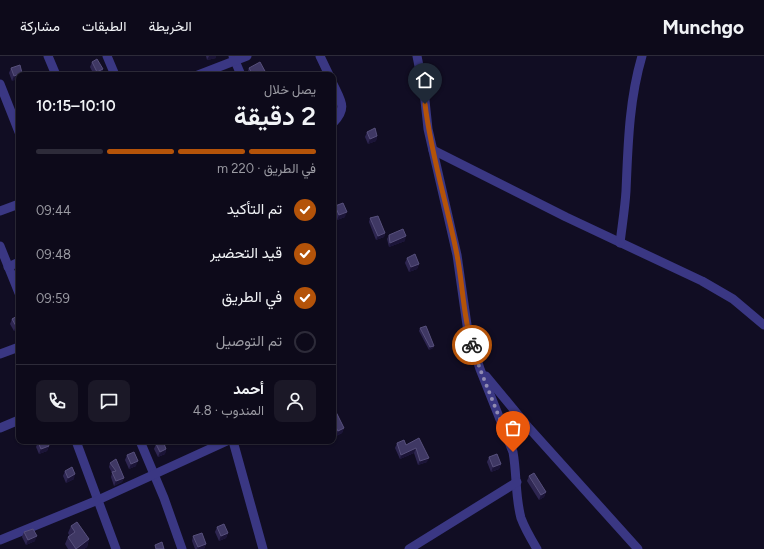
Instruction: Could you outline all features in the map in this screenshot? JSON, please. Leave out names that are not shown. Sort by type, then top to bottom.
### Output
[{"type":"street","points":[[48,56],[55,72]]},
{"type":"street","points":[[108,56],[114,72]]},
{"type":"street","points":[[205,72],[234,59],[247,56]]},
{"type":"street","points":[[320,56],[328,72]]},
{"type":"street","points":[[417,56],[424,91],[428,129],[457,255],[468,332],[480,369],[513,452],[518,500],[522,518],[536,549]]},
{"type":"street","points":[[620,243],[626,192],[628,135],[631,104],[636,76],[642,56]]},
{"type":"street","points":[[234,59],[239,72]]},
{"type":"street","points":[[0,84],[16,124]]},
{"type":"street","points":[[336,90],[343,105],[342,111],[336,119]]},
{"type":"street","points":[[433,150],[566,217],[702,281],[733,299],[764,325]]},
{"type":"street","points":[[0,211],[16,205]]},
{"type":"street","points":[[0,246],[16,286]]},
{"type":"street","points":[[8,266],[16,263]]},
{"type":"street","points":[[0,354],[16,348]]},
{"type":"street","points":[[480,369],[529,428],[638,549]]},
{"type":"street","points":[[0,428],[16,421]]},
{"type":"street","points":[[77,444],[116,549]]},
{"type":"street","points":[[141,444],[182,549]]},
{"type":"street","points":[[0,540],[98,500],[220,444]]},
{"type":"street","points":[[234,444],[263,549]]},
{"type":"street","points":[[409,549],[517,482]]},
{"type":"building","points":[[97,59],[103,69],[97,72],[92,62]]},
{"type":"building","points":[[260,62],[265,72],[251,72],[249,68]]},
{"type":"building","points":[[20,65],[22,72],[16,72],[16,75],[14,76],[11,68]]},
{"type":"building","points":[[375,128],[377,136],[370,139],[367,132]]},
{"type":"building","points":[[343,203],[347,212],[339,215],[336,206]]},
{"type":"building","points":[[378,216],[385,233],[378,236],[370,218]]},
{"type":"building","points":[[403,229],[406,236],[390,243],[389,235]]},
{"type":"building","points":[[415,254],[419,264],[411,267],[407,258]]},
{"type":"building","points":[[16,317],[16,326],[12,319]]},
{"type":"building","points":[[426,326],[434,346],[430,347],[420,328]]},
{"type":"building","points":[[336,412],[344,428],[338,431],[336,427]]},
{"type":"building","points":[[419,438],[429,458],[420,461],[416,448],[401,455],[397,443],[404,440],[406,445]]},
{"type":"building","points":[[39,444],[48,444],[49,446],[41,449]]},
{"type":"building","points":[[156,444],[164,444],[166,449],[160,452]]},
{"type":"building","points":[[134,452],[138,461],[131,464],[127,455]]},
{"type":"building","points":[[497,454],[501,464],[493,467],[489,457]]},
{"type":"building","points":[[116,459],[124,478],[116,481],[112,472],[116,471],[110,463]]},
{"type":"building","points":[[72,467],[75,474],[68,478],[65,471]]},
{"type":"building","points":[[534,473],[546,492],[541,495],[529,476]]},
{"type":"building","points":[[77,522],[89,539],[76,549],[68,537],[75,532],[71,526]]},
{"type":"building","points":[[224,524],[228,533],[221,536],[217,527]]},
{"type":"building","points":[[33,529],[37,536],[28,540],[24,532]]},
{"type":"building","points":[[202,533],[206,544],[198,547],[193,536]]},
{"type":"building","points":[[162,542],[164,549],[156,549],[155,545]]},
{"type":"way so far","points":[[472,345],[513,452]]},
{"type":"route","points":[[425,104],[428,129],[457,255],[468,332],[472,345]]}]
